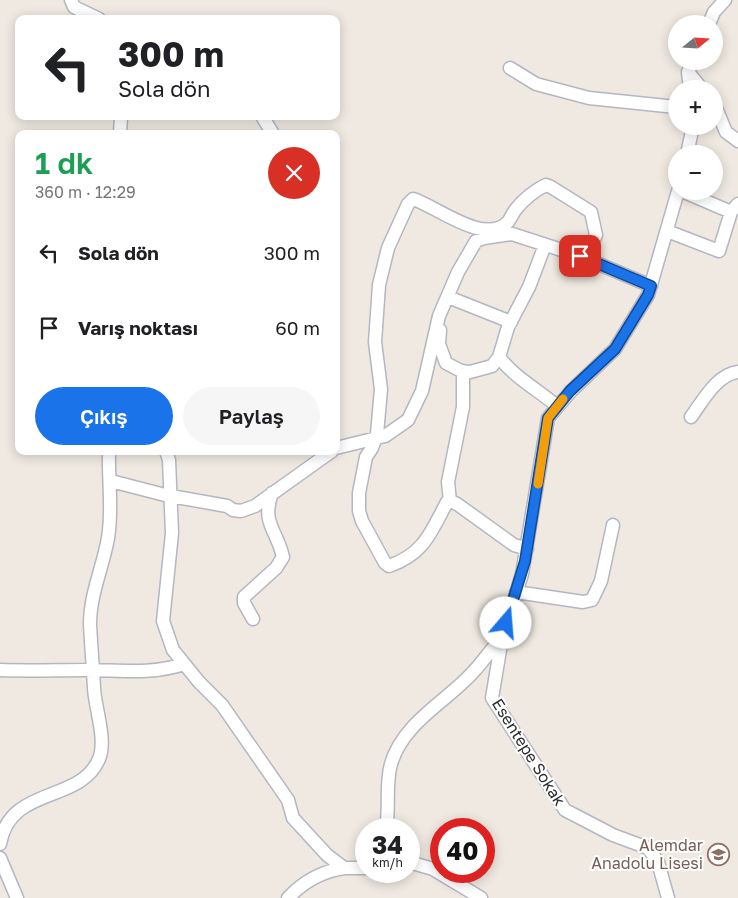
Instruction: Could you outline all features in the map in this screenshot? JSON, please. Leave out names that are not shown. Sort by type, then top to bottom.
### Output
[{"type":"street","points":[[71,0],[74,7],[91,15]]},
{"type":"street","points":[[713,15],[725,0]]},
{"type":"street","points":[[510,68],[536,84],[589,98],[668,106]]},
{"type":"street","points":[[723,125],[726,132],[738,141]]},
{"type":"street","points":[[450,501],[447,502],[430,536],[421,547],[398,563],[389,566],[385,563],[366,532],[359,511],[361,480],[366,457],[375,439],[380,389],[376,342],[379,285],[388,248],[405,209],[413,199],[461,223],[484,228],[500,228],[510,219],[519,206],[546,185],[591,212],[596,235],[586,258]]},
{"type":"street","name":"Esentepe Sokak","points":[[668,898],[658,862],[648,848],[613,835],[565,810],[492,698],[502,638],[528,549],[548,418],[557,406],[615,349],[648,295],[675,200]]},
{"type":"street","points":[[667,230],[719,251],[734,208],[710,200]]},
{"type":"street","points":[[340,447],[375,439],[399,428],[414,411],[422,391],[439,316],[458,272],[476,241],[490,236],[512,234],[586,258],[651,286]]},
{"type":"street","points":[[446,301],[440,332],[441,353],[446,363],[462,371],[470,372],[492,366],[498,357],[511,322],[529,287],[545,245]]},
{"type":"street","points":[[446,301],[511,322]]},
{"type":"street","points":[[498,357],[519,379],[543,393],[557,406]]},
{"type":"street","points":[[450,501],[448,482],[463,407],[462,371]]},
{"type":"street","points":[[691,417],[714,386],[733,373],[738,372]]},
{"type":"street","points":[[0,844],[9,821],[24,807],[36,799],[84,779],[99,760],[102,749],[94,670],[91,602],[108,539],[111,481],[109,455]]},
{"type":"street","points":[[167,455],[172,533],[163,621],[173,650],[222,705],[288,800],[293,818],[327,855],[345,868]]},
{"type":"street","points":[[111,481],[170,496],[227,506],[241,511],[255,506],[327,455]]},
{"type":"street","points":[[253,619],[244,603],[244,597],[276,568],[284,557],[268,518],[267,507],[272,493]]},
{"type":"street","points":[[450,501],[514,545],[528,549]]},
{"type":"street","points":[[516,592],[583,602],[592,600],[601,581],[613,525]]},
{"type":"street","points":[[386,818],[388,784],[392,763],[402,741],[413,728],[474,671],[502,638]]},
{"type":"street","points":[[0,670],[147,672],[161,671],[184,664]]},
{"type":"street","points":[[0,858],[4,873],[17,898]]},
{"type":"street","points":[[420,865],[433,869],[474,896]]},
{"type":"street","points":[[288,898],[296,889],[326,870],[355,868]]},
{"type":"slow traffic","points":[[538,484],[548,418],[563,399]]},
{"type":"place","name":"Alemdar Anadolu Lisesi","points":[[719,854]]},
{"type":"route","points":[[506,623],[528,549],[548,418],[570,391],[615,349],[648,295],[651,286],[580,256]]}]
